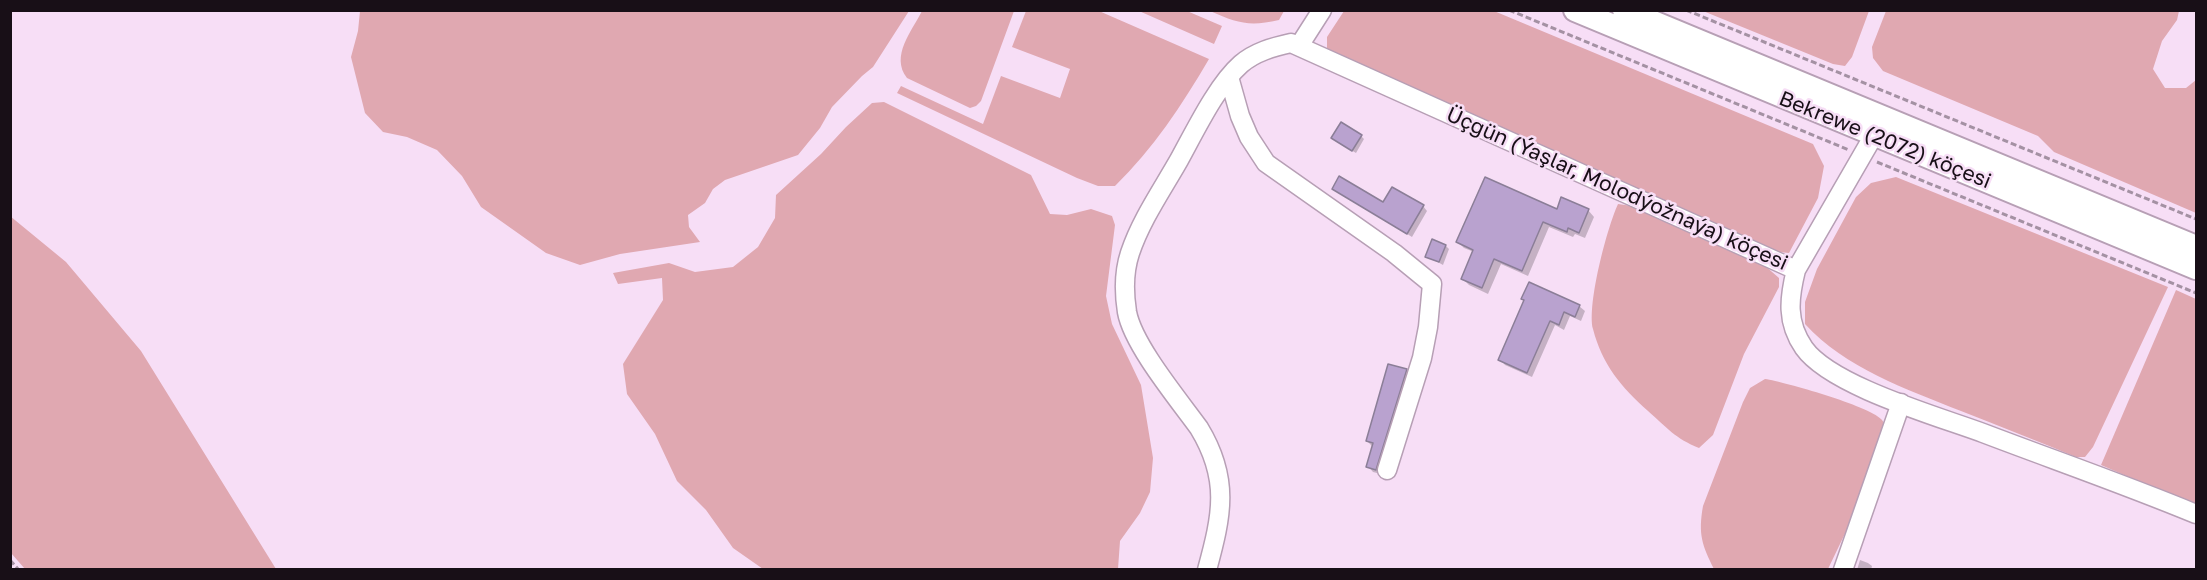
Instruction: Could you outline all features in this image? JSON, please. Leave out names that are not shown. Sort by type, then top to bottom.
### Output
[{"type":"main road","name":"Bekrewe (2072) köçesi","points":[[1575,10],[2196,268]]},
{"type":"main road","name":"Bekrewe (2072) köçesi","points":[[1624,10],[2196,247]]},
{"type":"street","points":[[1207,570],[1220,518],[1220,483],[1216,463],[1209,444],[1199,428],[1131,329],[1125,292],[1130,255],[1145,219],[1199,124],[1229,77],[1241,64],[1256,54],[1281,45],[1299,46],[1322,10]]},
{"type":"street","name":"Üçgün (Ýaşlar, Molodýožnaýa) köçesi","points":[[1299,46],[1796,270],[1789,309],[1792,325],[1805,350],[1838,376],[1901,403],[2196,514]]},
{"type":"street","points":[[1229,77],[1240,116],[1249,137],[1266,163],[1394,253],[1432,284],[1422,358],[1387,470]]},
{"type":"street","points":[[1796,270],[1874,135]]},
{"type":"street","points":[[1843,570],[1901,403]]},
{"type":"path","points":[[1509,10],[2196,293]]},
{"type":"path","points":[[1686,10],[2196,219]]},
{"type":"path","points":[[10,560],[19,570]]},
{"type":"shaded area","points":[[360,10],[909,11],[873,67],[832,107],[820,128],[798,155],[725,180],[713,189],[705,203],[688,215],[689,227],[700,242],[620,254],[580,265],[546,253],[481,207],[462,176],[437,150],[407,137],[383,132],[365,113],[351,57],[358,31]]},
{"type":"shaded area","points":[[922,11],[1014,11],[981,101],[976,106],[970,108],[907,78],[902,70],[904,44]]},
{"type":"shaded area","points":[[1026,11],[1099,11],[1209,59],[1166,126],[1115,186],[1098,186],[1077,178],[897,93],[901,86],[983,124],[1001,76],[1060,98],[1070,69],[1012,47]]},
{"type":"shaded area","points":[[1139,11],[1187,11],[1222,26],[1214,44]]},
{"type":"shaded area","points":[[1210,11],[1284,11],[1279,20],[1243,23]]},
{"type":"shaded area","points":[[1344,11],[1494,11],[1813,144],[1824,166],[1818,198],[1789,253],[1779,252],[1327,54],[1327,37]]},
{"type":"shaded area","points":[[1703,11],[1869,11],[1852,57],[1845,66],[1833,64]]},
{"type":"shaded area","points":[[1886,11],[2179,11],[2177,20],[2162,41],[2153,69],[2165,88],[2186,88],[2196,80],[2196,213],[2054,152],[2038,136],[1883,71],[1873,58],[1872,47]]},
{"type":"shaded area","points":[[884,102],[1031,175],[1050,214],[1067,215],[1091,209],[1112,216],[1115,225],[1106,296],[1112,324],[1141,385],[1153,458],[1150,492],[1140,513],[1120,541],[1118,569],[763,569],[733,548],[706,510],[677,481],[655,434],[627,394],[623,364],[663,300],[662,278],[618,284],[613,273],[669,263],[695,272],[733,267],[758,247],[775,218],[776,195],[872,103]]},
{"type":"shaded area","points":[[1896,177],[2168,287],[2093,447],[2085,457],[2076,457],[1877,376],[1839,353],[1805,324],[1805,302],[1817,269],[1856,197],[1871,183]]},
{"type":"shaded area","points":[[1618,204],[1632,206],[1716,242],[1764,265],[1779,278],[1779,287],[1744,354],[1713,435],[1699,448],[1672,432],[1629,393],[1607,364],[1597,342],[1592,317],[1595,285]]},
{"type":"shaded area","points":[[10,216],[66,262],[141,351],[276,569],[25,569],[11,553]]},
{"type":"shaded area","points":[[2176,290],[2196,299],[2196,506],[2101,465]]},
{"type":"shaded area","points":[[1765,379],[1844,401],[1873,414],[1884,423],[1885,428],[1851,521],[1828,569],[1714,569],[1704,546],[1701,532],[1703,506],[1743,402],[1750,388]]},
{"type":"building","points":[[1341,122],[1362,135],[1352,151],[1331,138]]},
{"type":"building","points":[[1339,176],[1383,202],[1392,187],[1424,205],[1407,234],[1332,189]]},
{"type":"building","points":[[1485,177],[1557,209],[1561,197],[1589,209],[1579,233],[1568,228],[1567,232],[1543,222],[1522,271],[1494,259],[1482,288],[1461,279],[1473,250],[1456,242]]},
{"type":"building","points":[[1432,239],[1446,245],[1439,262],[1425,257]]},
{"type":"building","points":[[1529,282],[1580,305],[1575,317],[1564,312],[1559,325],[1550,321],[1527,373],[1498,360],[1524,300],[1521,299]]},
{"type":"building","points":[[1388,364],[1407,369],[1376,470],[1366,467],[1373,443],[1366,441]]}]
